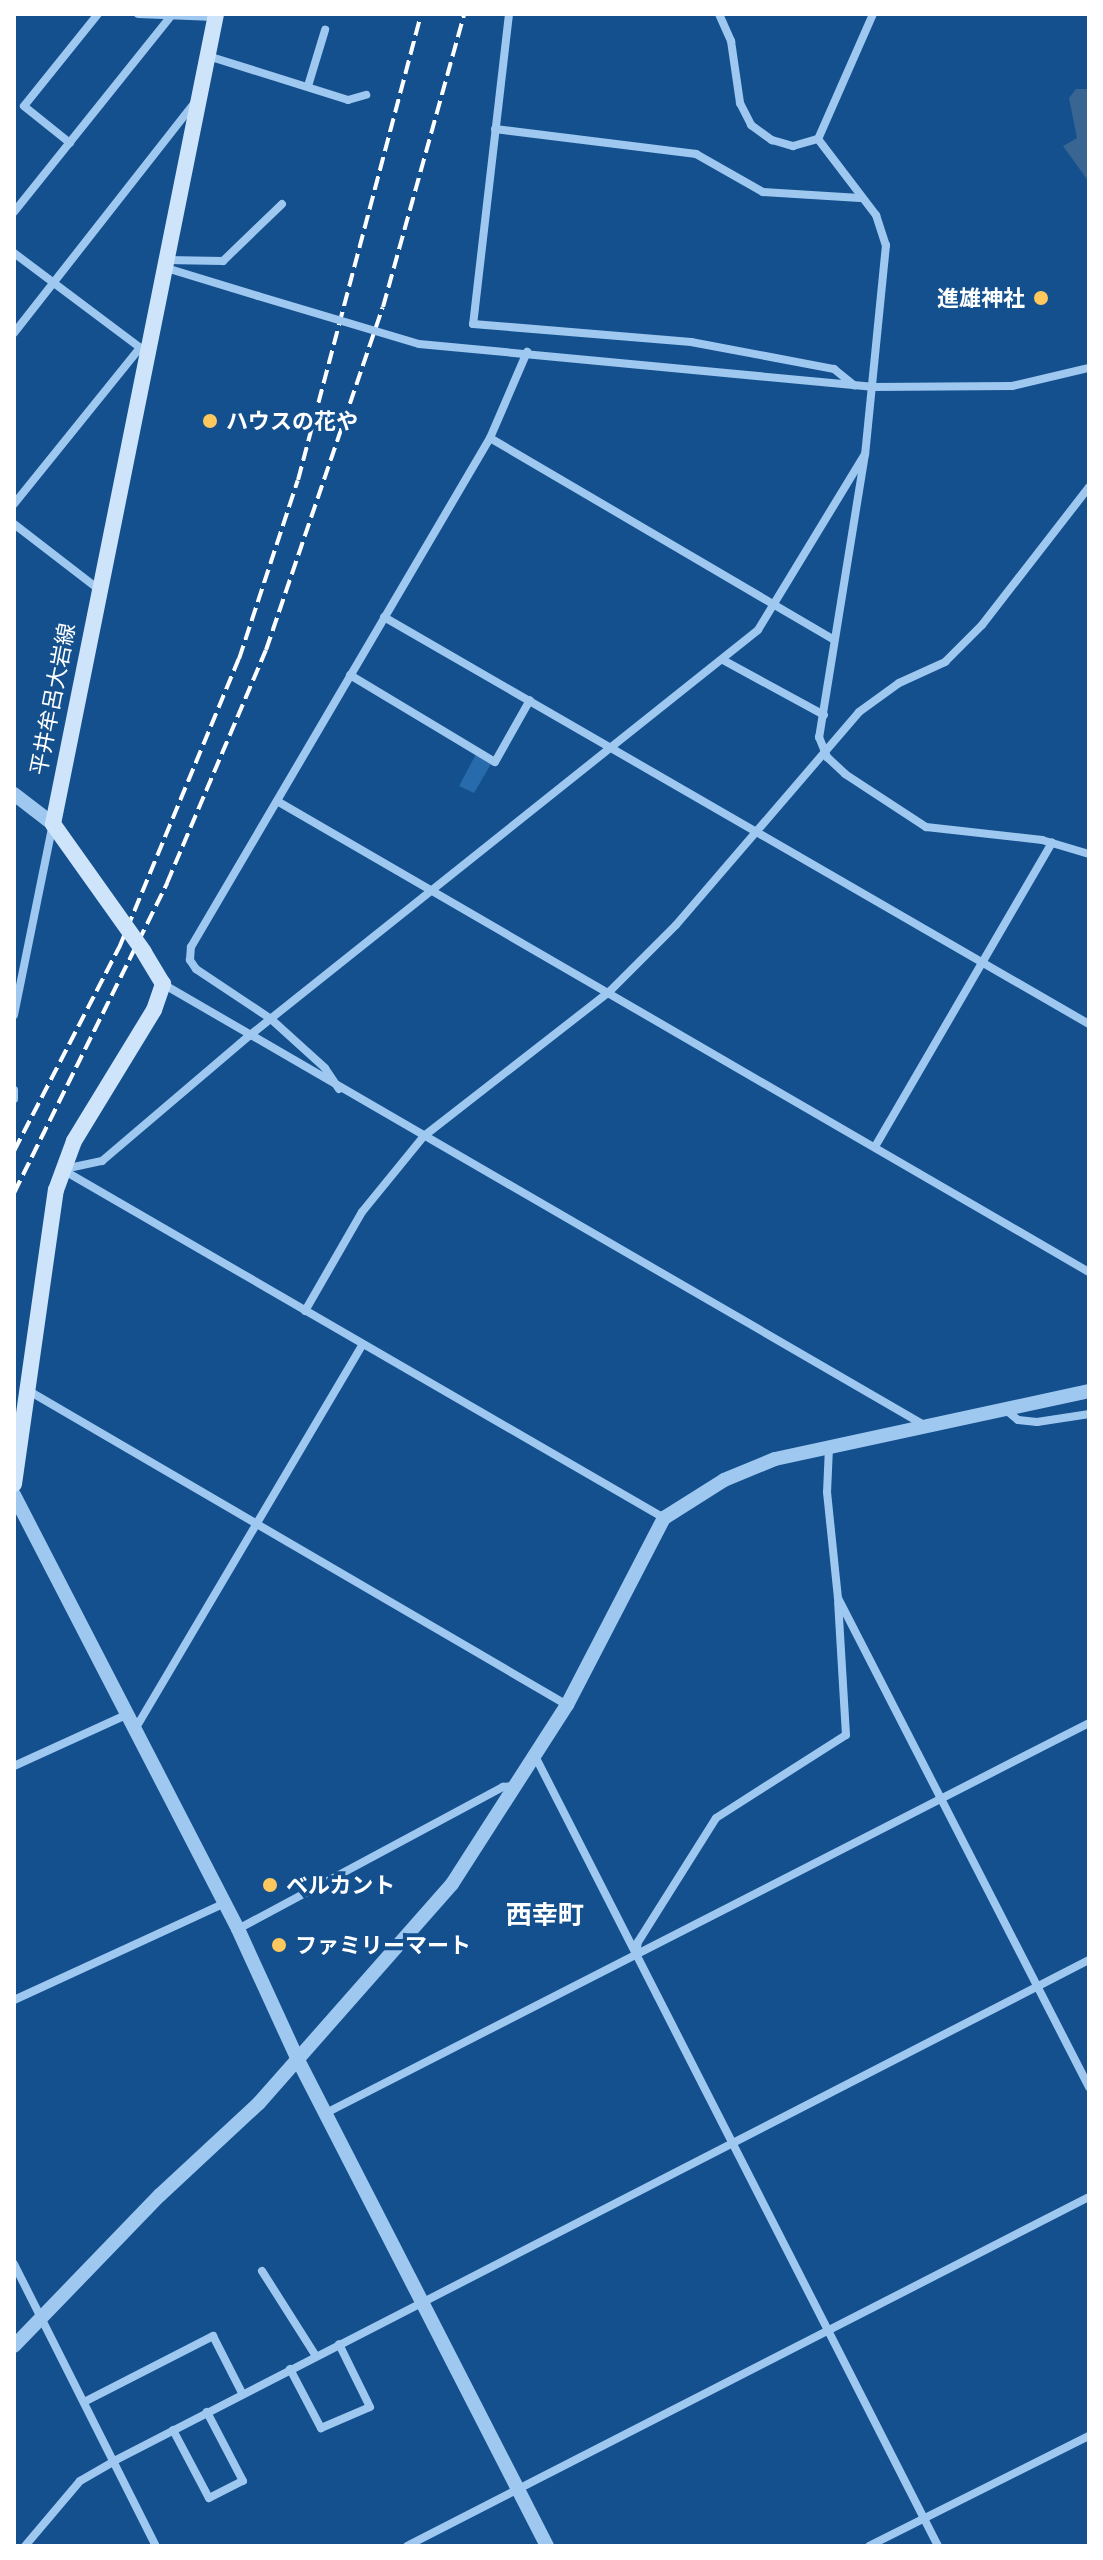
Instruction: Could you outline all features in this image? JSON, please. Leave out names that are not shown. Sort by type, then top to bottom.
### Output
[{"type":"main road","name":"平井牟呂大岩線","points":[[53,824],[144,350],[216,16]]},
{"type":"main road","points":[[14,1484],[63,1170],[74,1141],[154,1010],[163,984],[144,952],[53,824]]},
{"type":"street","points":[[70,143],[24,106],[98,14]]},
{"type":"street","points":[[138,14],[216,16]]},
{"type":"street","points":[[509,14],[473,324],[691,342],[834,369],[854,385]]},
{"type":"street","points":[[719,14],[731,41],[740,103],[751,125],[772,140],[793,146],[818,139]]},
{"type":"street","points":[[818,139],[873,14]]},
{"type":"street","points":[[14,212],[172,15]]},
{"type":"street","points":[[308,86],[325,30]]},
{"type":"street","points":[[208,56],[348,100],[366,95]]},
{"type":"street","points":[[14,333],[199,99]]},
{"type":"street","points":[[495,129],[696,154],[763,192],[860,198]]},
{"type":"street","points":[[818,139],[860,198],[876,215],[886,245],[865,454],[819,737],[823,748],[845,774],[926,827],[972,829],[1052,843],[1089,854]]},
{"type":"street","points":[[164,264],[223,261],[282,204]]},
{"type":"street","points":[[14,253],[144,350],[14,504]]},
{"type":"street","points":[[164,264],[419,344],[872,387],[1012,386],[1089,368]]},
{"type":"street","points":[[339,1089],[325,1068],[271,1019],[190,960],[191,947],[490,438],[527,352]]},
{"type":"street","points":[[490,438],[834,640]]},
{"type":"street","points":[[63,1170],[102,1161],[249,1036],[723,660],[775,607],[865,454]]},
{"type":"street","points":[[305,1311],[362,1212],[424,1136],[610,991],[759,831],[823,748],[859,712],[899,683],[945,662],[982,625],[1089,487]]},
{"type":"street","points":[[14,524],[97,588]]},
{"type":"street","points":[[384,617],[1089,1024]]},
{"type":"street","points":[[723,660],[824,715]]},
{"type":"street","points":[[350,675],[495,762],[530,700]]},
{"type":"street","points":[[14,794],[53,824],[14,1015]]},
{"type":"street","points":[[277,801],[876,1145],[1089,1272]]},
{"type":"street","points":[[876,1145],[1052,843]]},
{"type":"street","points":[[163,984],[339,1089],[928,1427]]},
{"type":"street","points":[[14,1090],[14,1099]]},
{"type":"street","points":[[63,1170],[362,1346],[664,1518]]},
{"type":"street","points":[[134,1731],[362,1346]]},
{"type":"street","points":[[29,1391],[567,1705]]},
{"type":"street","points":[[14,2346],[41,2314],[298,2060],[452,1884],[567,1705],[664,1518],[724,1480],[775,1459],[1089,1391]]},
{"type":"street","points":[[1007,1411],[1018,1420],[1037,1422],[1089,1414]]},
{"type":"street","points":[[636,1955],[638,1942],[716,1818],[846,1735],[838,1598],[827,1492],[829,1447]]},
{"type":"street","points":[[14,1495],[225,1903],[298,2060],[547,2546]]},
{"type":"street","points":[[838,1598],[1089,2087]]},
{"type":"street","points":[[14,1766],[126,1715]]},
{"type":"street","points":[[326,2113],[1089,1723]]},
{"type":"street","points":[[535,1756],[938,2546]]},
{"type":"street","points":[[238,1929],[503,1787],[515,1786]]},
{"type":"street","points":[[14,2000],[225,1903]]},
{"type":"street","points":[[25,2546],[80,2481],[114,2461],[1089,1960]]},
{"type":"street","points":[[407,2546],[1089,2197]]},
{"type":"street","points":[[14,2264],[86,2401],[156,2546]]},
{"type":"street","points":[[262,2271],[316,2356]]},
{"type":"street","points":[[86,2401],[213,2336],[242,2393]]},
{"type":"street","points":[[290,2369],[321,2428],[370,2407],[339,2344]]},
{"type":"street","points":[[173,2430],[209,2498],[243,2481],[207,2412]]},
{"type":"street","points":[[869,2546],[1089,2436]]},
{"type":"shaded area","points":[[1076,89],[1089,89],[1089,182],[1063,146],[1077,138],[1069,98]]},
{"type":"shaded area","points":[[476,754],[491,764],[474,793],[459,786]]},
{"type":"railway","points":[[14,1151],[119,948],[239,659],[298,480],[421,14]]},
{"type":"railway","points":[[14,1193],[167,883],[266,650],[383,307],[464,14]]},
{"type":"place","name":"進雄神社","points":[[1041,298]]},
{"type":"place","name":"ハウスの花や","points":[[210,421]]},
{"type":"place","name":"ベルカント","points":[[270,1885]]},
{"type":"place","name":"ファミリーマート","points":[[279,1945]]},
{"type":"district","name":"西幸町","points":[[545,1914]]}]
